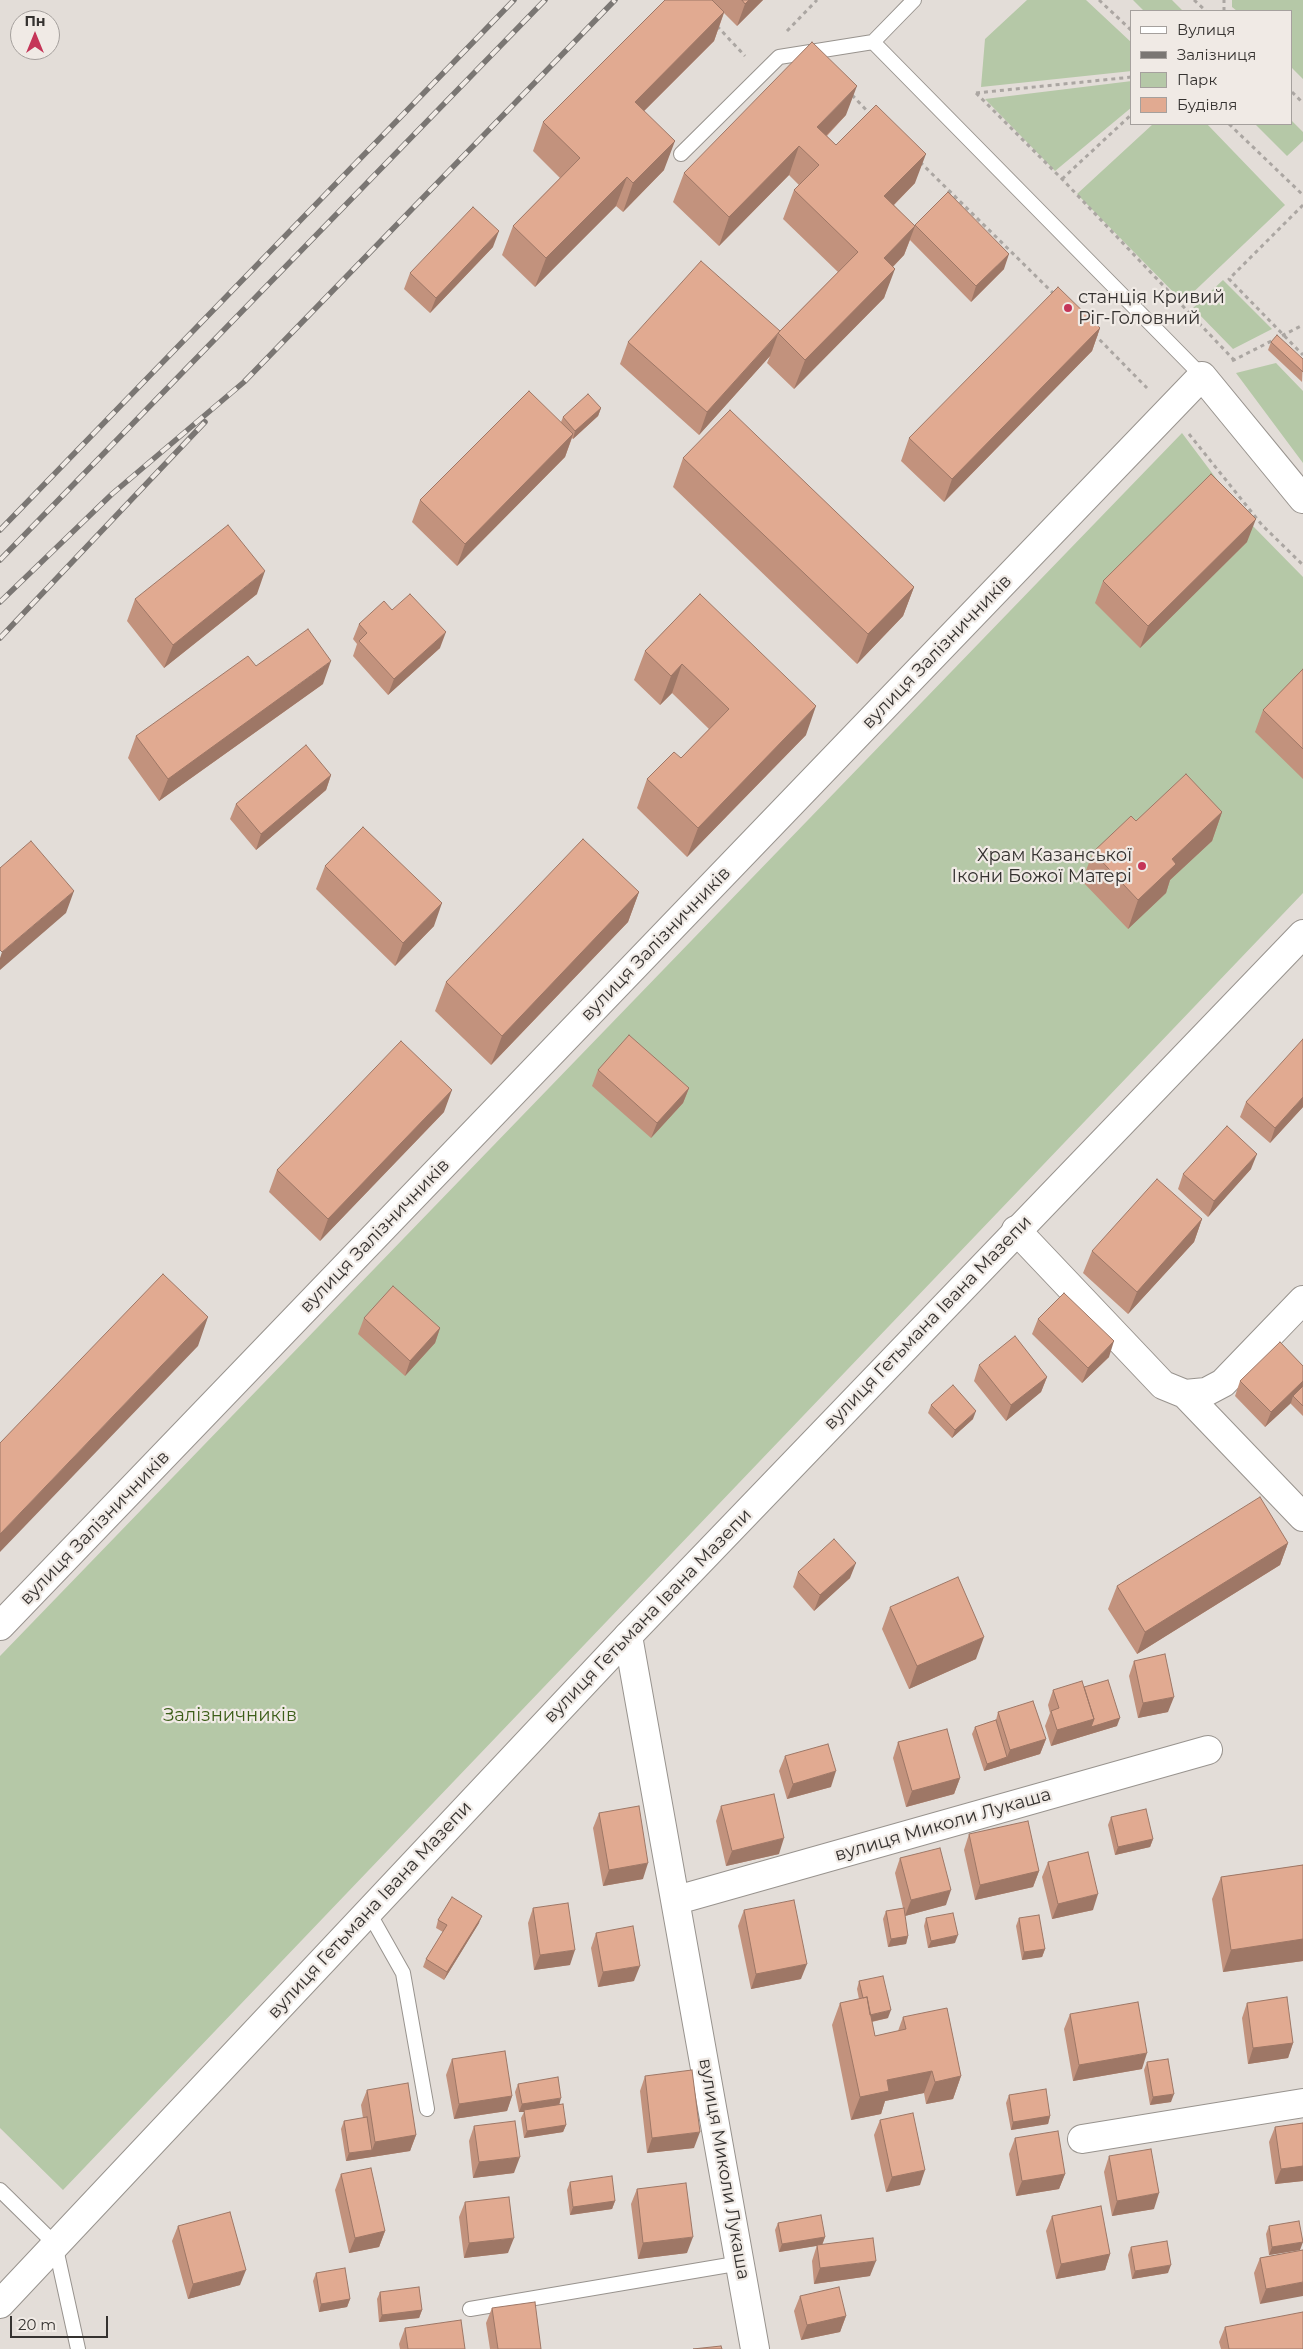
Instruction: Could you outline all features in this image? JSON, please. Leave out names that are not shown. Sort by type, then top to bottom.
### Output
[{"type":"street","name":"вулиця Залізничників","points":[[0,1626],[1202,376]]},
{"type":"street","points":[[1202,376],[1303,499]]},
{"type":"street","name":"вулиця Гетьмана Івана Мазепи","points":[[0,2304],[628,1636],[1016,1230],[1303,934]]},
{"type":"street","points":[[1016,1230],[1162,1385],[1185,1394],[1303,1517]]},
{"type":"street","points":[[1185,1394],[1206,1392],[1223,1383],[1303,1300]]},
{"type":"street","name":"вулиця Миколи Лукаша","points":[[628,1636],[677,1900],[756,2349]]},
{"type":"street","name":"вулиця Миколи Лукаша","points":[[677,1900],[1208,1750]]},
{"type":"street","points":[[1082,2139],[1303,2103]]},
{"type":"lane","points":[[681,154],[779,57],[873,42],[914,0]]},
{"type":"lane","points":[[873,42],[1202,376]]},
{"type":"lane","points":[[368,1911],[403,1973],[427,2109]]},
{"type":"lane","points":[[0,2190],[55,2244],[78,2349]]},
{"type":"lane","points":[[470,2309],[740,2263]]},
{"type":"path","points":[[779,38],[817,0]]},
{"type":"path","points":[[1099,0],[1130,29]]},
{"type":"path","points":[[1194,0],[1205,10]]},
{"type":"path","points":[[713,21],[752,63]]},
{"type":"path","points":[[786,31],[808,52]]},
{"type":"path","points":[[1130,77],[976,93],[1062,179],[1234,360]]},
{"type":"path","points":[[845,89],[871,114]]},
{"type":"path","points":[[1293,93],[1303,103]]},
{"type":"path","points":[[1062,179],[1130,116]]},
{"type":"path","points":[[1230,125],[1303,195]]},
{"type":"path","points":[[918,160],[1061,301]]},
{"type":"path","points":[[1303,205],[1229,279],[1303,355]]},
{"type":"path","points":[[1202,376],[1303,325]]},
{"type":"path","points":[[1088,327],[1168,411],[1262,525],[1303,565]]},
{"type":"green space","points":[[1027,0],[1086,0],[1130,41],[1130,71],[981,87],[985,39]]},
{"type":"green space","points":[[1133,0],[1172,0],[1182,10],[1143,10]]},
{"type":"green space","points":[[1232,0],[1303,0],[1303,79],[1293,69],[1293,10],[1236,10],[1232,7]]},
{"type":"green space","points":[[1130,81],[1130,109],[1055,171],[985,99]]},
{"type":"green space","points":[[1293,122],[1303,132],[1303,141],[1287,156],[1256,125],[1293,125]]},
{"type":"green space","points":[[1152,125],[1208,125],[1285,205],[1183,302],[1077,194]]},
{"type":"green space","points":[[1223,280],[1272,329],[1233,349],[1193,308]]},
{"type":"green space","points":[[1276,363],[1303,391],[1303,463],[1236,373]]},
{"type":"green space","name":"Залізничників","points":[[1182,433],[1249,522],[1303,577],[1303,893],[63,2190],[0,2128],[0,1656]]},
{"type":"building","points":[[665,0],[712,0],[724,12],[635,102],[675,141],[633,183],[627,177],[546,258],[513,226],[580,158],[543,122]]},
{"type":"building","points":[[812,42],[857,86],[817,127],[836,145],[876,105],[926,154],[884,196],[915,226],[884,258],[895,269],[805,360],[778,333],[858,252],[794,190],[819,165],[799,146],[729,217],[684,173]]},
{"type":"building","points":[[948,192],[1009,254],[976,286],[915,225]]},
{"type":"building","points":[[473,207],[499,231],[436,298],[410,273]]},
{"type":"building","points":[[701,261],[780,331],[707,412],[628,342]]},
{"type":"building","points":[[1058,287],[1100,328],[952,479],[909,438]]},
{"type":"building","points":[[1277,335],[1303,359],[1303,372],[1271,342]]},
{"type":"building","points":[[529,391],[573,434],[465,544],[420,500]]},
{"type":"building","points":[[588,394],[601,408],[575,431],[563,417]]},
{"type":"building","points":[[730,410],[914,587],[868,634],[683,458]]},
{"type":"building","points":[[1211,474],[1256,519],[1148,626],[1103,581]]},
{"type":"building","points":[[228,525],[265,571],[173,645],[135,599]]},
{"type":"building","points":[[410,594],[446,632],[394,679],[359,641],[367,633],[359,624],[384,601],[392,610]]},
{"type":"building","points":[[700,594],[816,706],[698,828],[647,779],[674,752],[681,758],[729,709],[682,664],[671,676],[645,651]]},
{"type":"building","points":[[308,629],[331,661],[168,779],[136,736],[248,656],[256,666]]},
{"type":"building","points":[[1303,669],[1303,749],[1263,710]]},
{"type":"building","points":[[306,745],[331,775],[261,834],[236,804]]},
{"type":"building","points":[[1186,774],[1222,812],[1172,859],[1176,864],[1138,900],[1093,852],[1131,816],[1136,821]]},
{"type":"building","points":[[363,827],[442,903],[403,943],[325,866]]},
{"type":"building","points":[[583,839],[639,892],[502,1036],[446,982]]},
{"type":"building","points":[[31,841],[74,891],[2,952],[0,950],[0,868]]},
{"type":"building","points":[[629,1035],[689,1088],[657,1123],[598,1070]]},
{"type":"building","points":[[1303,1039],[1303,1097],[1275,1128],[1246,1102]]},
{"type":"building","points":[[401,1041],[452,1090],[328,1219],[277,1170]]},
{"type":"building","points":[[1227,1126],[1257,1154],[1214,1201],[1183,1174]]},
{"type":"building","points":[[1157,1179],[1202,1219],[1137,1292],[1092,1251]]},
{"type":"building","points":[[163,1274],[208,1317],[0,1534],[0,1443]]},
{"type":"building","points":[[393,1286],[440,1328],[410,1361],[364,1318]]},
{"type":"building","points":[[1064,1293],[1114,1341],[1088,1368],[1038,1319]]},
{"type":"building","points":[[1015,1336],[1047,1377],[1011,1405],[979,1365]]},
{"type":"building","points":[[1280,1342],[1303,1366],[1303,1381],[1271,1412],[1240,1381]]},
{"type":"building","points":[[953,1385],[976,1411],[955,1430],[931,1405]]},
{"type":"building","points":[[1303,1386],[1303,1406],[1293,1396]]},
{"type":"building","points":[[1260,1497],[1288,1543],[1145,1632],[1117,1586]]},
{"type":"building","points":[[834,1539],[856,1563],[820,1595],[798,1572]]},
{"type":"building","points":[[958,1577],[984,1637],[917,1666],[890,1607]]},
{"type":"building","points":[[1165,1654],[1174,1697],[1143,1703],[1134,1661]]},
{"type":"building","points":[[1108,1680],[1120,1718],[1091,1727],[1094,1719],[1084,1687]]},
{"type":"building","points":[[1082,1681],[1094,1719],[1057,1730],[1051,1711],[1059,1708],[1053,1690]]},
{"type":"building","points":[[1033,1701],[1046,1739],[1010,1750],[998,1712]]},
{"type":"building","points":[[996,1720],[1007,1757],[987,1764],[975,1727]]},
{"type":"building","points":[[947,1729],[960,1778],[912,1791],[898,1742]]},
{"type":"building","points":[[828,1744],[836,1771],[793,1784],[785,1756]]},
{"type":"building","points":[[774,1794],[784,1838],[732,1851],[721,1806]]},
{"type":"building","points":[[639,1806],[648,1863],[609,1870],[599,1813]]},
{"type":"building","points":[[1146,1809],[1153,1839],[1118,1847],[1111,1817]]},
{"type":"building","points":[[1028,1821],[1039,1871],[980,1885],[969,1834]]},
{"type":"building","points":[[940,1848],[951,1890],[911,1900],[900,1858]]},
{"type":"building","points":[[1088,1852],[1098,1894],[1058,1904],[1048,1862]]},
{"type":"building","points":[[1303,1865],[1303,1939],[1231,1950],[1221,1877]]},
{"type":"building","points":[[452,1897],[482,1916],[447,1972],[426,1959],[447,1925],[438,1920]]},
{"type":"building","points":[[794,1900],[807,1964],[756,1974],[744,1910]]},
{"type":"building","points":[[568,1903],[575,1950],[540,1955],[533,1908]]},
{"type":"building","points":[[904,1908],[908,1936],[891,1939],[886,1911]]},
{"type":"building","points":[[953,1913],[958,1935],[931,1941],[926,1918]]},
{"type":"building","points":[[1039,1915],[1045,1949],[1024,1952],[1019,1918]]},
{"type":"building","points":[[633,1926],[640,1966],[603,1972],[596,1933]]},
{"type":"building","points":[[883,1976],[891,2010],[870,2015],[867,1997],[863,1998],[859,1981]]},
{"type":"building","points":[[867,1997],[875,2036],[906,2029],[903,2017],[947,2008],[961,2076],[935,2082],[932,2071],[887,2080],[889,2091],[860,2097],[840,2003]]},
{"type":"building","points":[[1287,1997],[1293,2043],[1253,2048],[1247,2003]]},
{"type":"building","points":[[1138,2002],[1147,2053],[1079,2065],[1070,2014]]},
{"type":"building","points":[[505,2051],[512,2096],[459,2104],[452,2059]]},
{"type":"building","points":[[1168,2059],[1174,2094],[1153,2097],[1147,2062]]},
{"type":"building","points":[[692,2070],[700,2132],[652,2138],[645,2076]]},
{"type":"building","points":[[558,2077],[561,2098],[522,2104],[518,2084]]},
{"type":"building","points":[[408,2083],[416,2135],[375,2142],[367,2090]]},
{"type":"building","points":[[1046,2089],[1050,2116],[1013,2122],[1009,2095]]},
{"type":"building","points":[[563,2104],[566,2125],[527,2131],[524,2110]]},
{"type":"building","points":[[913,2113],[925,2170],[892,2177],[880,2120]]},
{"type":"building","points":[[367,2117],[372,2150],[349,2153],[344,2121]]},
{"type":"building","points":[[515,2121],[520,2157],[479,2162],[474,2126]]},
{"type":"building","points":[[1303,2123],[1303,2166],[1281,2169],[1275,2127]]},
{"type":"building","points":[[1058,2131],[1065,2174],[1022,2181],[1015,2138]]},
{"type":"building","points":[[1151,2149],[1159,2193],[1117,2201],[1109,2156]]},
{"type":"building","points":[[371,2168],[385,2231],[355,2238],[341,2174]]},
{"type":"building","points":[[612,2176],[615,2201],[573,2207],[570,2182]]},
{"type":"building","points":[[686,2183],[693,2237],[643,2243],[637,2189]]},
{"type":"building","points":[[509,2197],[514,2238],[469,2243],[465,2202]]},
{"type":"building","points":[[1101,2206],[1110,2254],[1061,2264],[1052,2216]]},
{"type":"building","points":[[230,2212],[246,2270],[193,2284],[178,2226]]},
{"type":"building","points":[[821,2215],[825,2237],[782,2244],[778,2223]]},
{"type":"building","points":[[1299,2221],[1303,2242],[1272,2247],[1269,2226]]},
{"type":"building","points":[[873,2238],[876,2261],[820,2268],[817,2245]]},
{"type":"building","points":[[1167,2241],[1171,2265],[1135,2271],[1131,2247]]},
{"type":"building","points":[[1303,2250],[1303,2282],[1266,2289],[1260,2258]]},
{"type":"building","points":[[345,2268],[350,2299],[321,2304],[316,2273]]},
{"type":"building","points":[[419,2287],[422,2310],[382,2315],[380,2292]]},
{"type":"building","points":[[839,2287],[846,2316],[807,2325],[800,2296]]},
{"type":"building","points":[[535,2302],[541,2349],[498,2349],[492,2308]]},
{"type":"building","points":[[1303,2312],[1303,2349],[1229,2349],[1225,2327]]},
{"type":"building","points":[[461,2320],[465,2349],[408,2349],[405,2328]]},
{"type":"building","points":[[721,2346],[722,2349],[693,2349]]},
{"type":"railway","points":[[0,530],[514,0]]},
{"type":"railway","points":[[0,560],[545,0]]},
{"type":"railway","points":[[0,602],[112,494],[244,382],[615,0]]},
{"type":"railway","points":[[0,638],[205,422]]},
{"type":"place","name":"станція Кривий Ріг-Головний","points":[[1068,308]]},
{"type":"place","name":"Храм Казанської Ікони Божої Матері","points":[[1142,866]]}]
